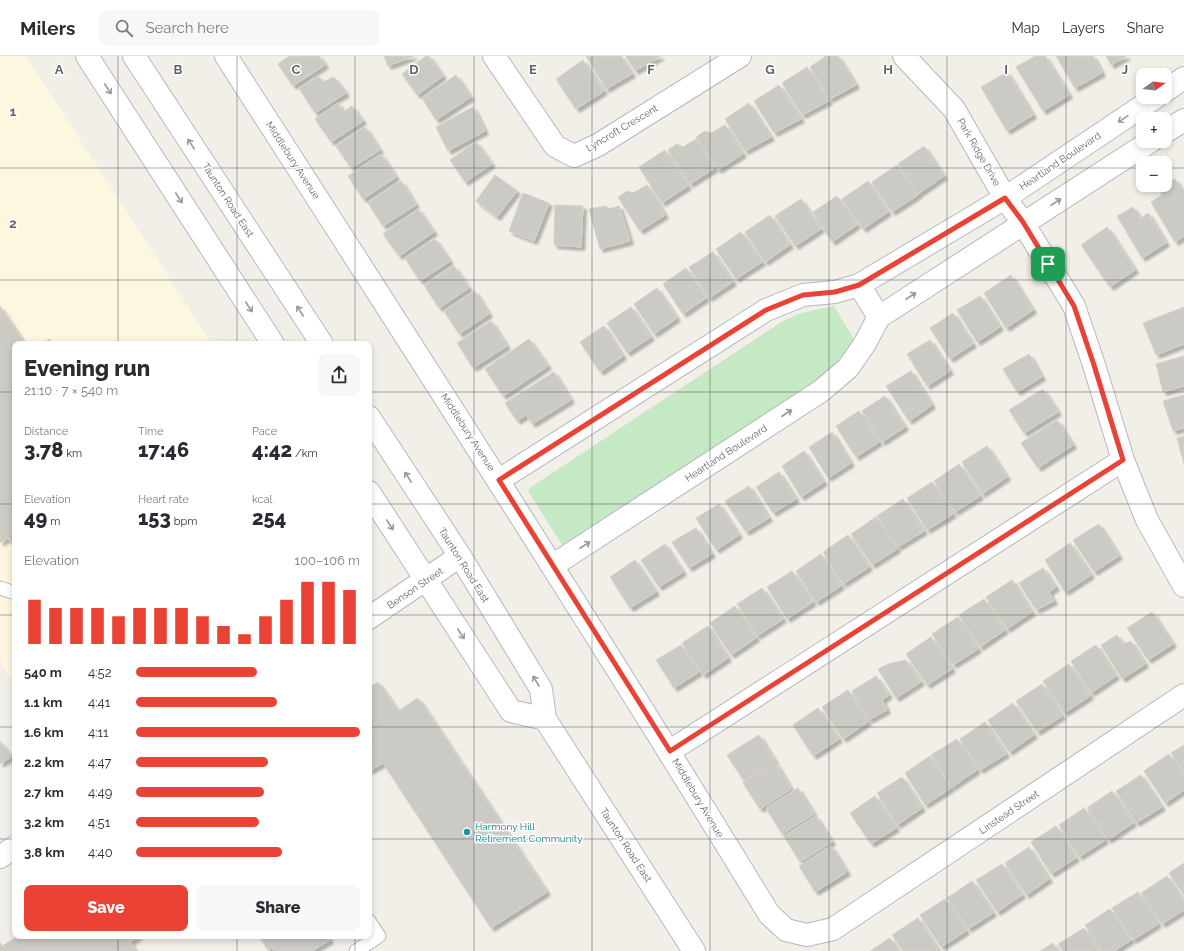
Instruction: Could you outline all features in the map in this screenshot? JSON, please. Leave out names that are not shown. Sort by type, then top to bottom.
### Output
[{"type":"street","points":[[87,56],[271,341]]},
{"type":"street","name":"Taunton Road East","points":[[134,56],[320,341]]},
{"type":"street","name":"Middlebury Avenue","points":[[226,56],[499,480],[670,751],[769,914],[786,930],[806,935],[834,929]]},
{"type":"street","name":"Lyncroft Crescent","points":[[494,56],[555,146],[574,156],[598,145],[740,56]]},
{"type":"street","name":"Park Ridge Drive","points":[[904,56],[954,109],[1005,198],[1023,222],[1074,306],[1123,460],[1147,520],[1184,586]]},
{"type":"street","name":"Heartland Boulevard","points":[[499,480],[766,310],[803,295],[835,292],[859,285],[1005,198],[1146,104]]},
{"type":"street","points":[[1172,128],[1184,120]]},
{"type":"street","name":"Heartland Boulevard","points":[[552,566],[821,391],[848,368],[864,345],[879,317],[1023,222],[1140,148]]},
{"type":"street","points":[[859,285],[879,317]]},
{"type":"street","name":"Taunton Road East","points":[[372,422],[460,556],[541,689],[545,719],[694,951]]},
{"type":"street","points":[[670,751],[1123,460]]},
{"type":"street","points":[[372,497],[511,711],[545,719]]},
{"type":"street","name":"Benson Street","points":[[372,616],[460,556]]},
{"type":"street","name":"Linstead Street","points":[[834,929],[1184,695]]},
{"type":"street","points":[[0,856],[12,849]]},
{"type":"lane","points":[[0,588],[12,592]]},
{"type":"lane","points":[[356,951],[379,936],[372,926]]},
{"type":"shaded area","points":[[0,56],[26,56],[210,341],[12,341],[12,680],[0,662]]},
{"type":"green space","points":[[834,306],[858,346],[830,378],[569,545],[562,545],[528,491],[531,487],[783,321],[801,313]]},
{"type":"building","points":[[289,56],[319,56],[325,65],[293,86],[278,64]]},
{"type":"building","points":[[384,56],[414,56],[388,66]]},
{"type":"building","points":[[426,56],[429,56],[443,76],[417,95],[402,74]]},
{"type":"building","points":[[586,56],[621,56],[632,74],[606,89]]},
{"type":"building","points":[[626,56],[661,56],[635,71]]},
{"type":"building","points":[[826,56],[838,56],[856,85],[830,99],[810,67]]},
{"type":"building","points":[[1035,56],[1045,56],[1069,95],[1043,111],[1016,67]]},
{"type":"building","points":[[1056,56],[1093,56],[1102,73],[1075,88]]},
{"type":"building","points":[[1106,56],[1127,56],[1111,65]]},
{"type":"building","points":[[583,60],[604,91],[576,109],[556,79]]},
{"type":"building","points":[[807,67],[829,101],[802,115],[782,83]]},
{"type":"building","points":[[1007,72],[1033,115],[1007,131],[981,87]]},
{"type":"building","points":[[456,75],[471,97],[436,120],[422,98]]},
{"type":"building","points":[[318,76],[323,82],[334,77],[346,93],[315,113],[299,88]]},
{"type":"building","points":[[779,85],[801,119],[774,133],[754,101]]},
{"type":"building","points":[[338,103],[343,112],[352,106],[363,121],[331,142],[315,119]]},
{"type":"building","points":[[749,103],[771,137],[745,151],[725,119]]},
{"type":"building","points":[[473,107],[485,131],[448,151],[436,127]]},
{"type":"building","points":[[725,125],[743,154],[718,170],[696,137],[705,131],[711,133]]},
{"type":"building","points":[[365,127],[380,150],[351,168],[336,146]]},
{"type":"building","points":[[696,139],[715,168],[690,184],[668,150],[677,144],[683,147]]},
{"type":"building","points":[[476,142],[492,164],[465,182],[450,160]]},
{"type":"building","points":[[924,146],[944,176],[918,194],[898,164]]},
{"type":"building","points":[[665,150],[688,186],[662,203],[639,167]]},
{"type":"building","points":[[381,154],[396,177],[363,199],[348,176]]},
{"type":"building","points":[[897,165],[918,195],[892,212],[872,182]]},
{"type":"building","points":[[495,175],[517,191],[497,217],[476,201]]},
{"type":"building","points":[[1175,179],[1184,194],[1184,236],[1175,242],[1151,202],[1162,195],[1160,192],[1172,192],[1172,181]]},
{"type":"building","points":[[401,181],[416,205],[383,226],[368,203]]},
{"type":"building","points":[[868,181],[888,212],[863,229],[842,199]]},
{"type":"building","points":[[647,185],[665,215],[640,231],[618,197],[628,191],[633,193]]},
{"type":"building","points":[[523,193],[549,203],[534,241],[509,231]]},
{"type":"building","points":[[837,196],[857,225],[832,242],[813,212]]},
{"type":"building","points":[[801,199],[821,229],[795,246],[775,216]]},
{"type":"building","points":[[555,205],[583,206],[581,247],[554,245]]},
{"type":"building","points":[[606,206],[608,209],[619,206],[630,241],[600,249],[589,209]]},
{"type":"building","points":[[1133,207],[1140,219],[1148,213],[1166,243],[1142,258],[1117,216]]},
{"type":"building","points":[[418,209],[434,232],[399,256],[383,234]]},
{"type":"building","points":[[770,215],[790,245],[765,262],[745,232]]},
{"type":"building","points":[[1107,227],[1135,270],[1110,287],[1081,245]]},
{"type":"building","points":[[741,232],[762,262],[736,279],[716,249]]},
{"type":"building","points":[[435,239],[450,261],[420,281],[405,258]]},
{"type":"building","points":[[713,252],[733,282],[709,298],[689,267]]},
{"type":"building","points":[[454,266],[469,288],[439,308],[424,285]]},
{"type":"building","points":[[686,268],[706,298],[683,314],[663,284]]},
{"type":"building","points":[[1011,275],[1033,310],[1006,328],[984,293]]},
{"type":"building","points":[[657,288],[677,318],[654,334],[634,304]]},
{"type":"building","points":[[475,291],[489,314],[459,334],[444,311]]},
{"type":"building","points":[[980,296],[1000,327],[977,342],[957,310]]},
{"type":"building","points":[[0,306],[23,341],[12,341],[12,544],[8,538],[0,543]]},
{"type":"building","points":[[631,307],[651,337],[627,353],[607,323]]},
{"type":"building","points":[[1184,307],[1184,344],[1156,355],[1143,323]]},
{"type":"building","points":[[953,313],[973,344],[950,359],[930,328]]},
{"type":"building","points":[[491,321],[507,346],[473,368],[457,343]]},
{"type":"building","points":[[604,326],[623,356],[600,372],[580,342]]},
{"type":"building","points":[[529,339],[548,366],[503,396],[485,369]]},
{"type":"building","points":[[930,340],[950,371],[927,386],[907,354]]},
{"type":"building","points":[[1029,354],[1042,377],[1017,392],[1003,369]]},
{"type":"building","points":[[1184,356],[1184,386],[1163,392],[1156,364]]},
{"type":"building","points":[[911,371],[932,405],[909,421],[886,386]]},
{"type":"building","points":[[554,372],[571,400],[532,424],[526,415],[517,421],[505,403]]},
{"type":"building","points":[[1043,389],[1058,412],[1024,433],[1009,410]]},
{"type":"building","points":[[1184,395],[1184,428],[1173,431],[1163,401]]},
{"type":"building","points":[[885,396],[905,427],[882,442],[862,411]]},
{"type":"building","points":[[859,411],[879,442],[856,457],[836,426]]},
{"type":"building","points":[[1057,420],[1073,445],[1038,468],[1021,443]]},
{"type":"building","points":[[832,432],[851,463],[828,478],[809,447]]},
{"type":"building","points":[[1184,436],[1184,464],[1177,438]]},
{"type":"building","points":[[987,446],[1007,477],[982,494],[962,462]]},
{"type":"building","points":[[804,451],[824,482],[801,497],[782,466]]},
{"type":"building","points":[[959,464],[980,496],[955,512],[934,481]]},
{"type":"building","points":[[779,472],[796,499],[773,513],[756,487]]},
{"type":"building","points":[[932,482],[953,514],[927,530],[907,498]]},
{"type":"building","points":[[749,486],[769,518],[746,532],[725,501]]},
{"type":"building","points":[[903,499],[924,531],[898,547],[877,516]]},
{"type":"building","points":[[719,504],[739,535],[716,550],[696,518]]},
{"type":"building","points":[[876,517],[897,549],[872,565],[851,534]]},
{"type":"building","points":[[1099,524],[1119,556],[1094,572],[1073,540]]},
{"type":"building","points":[[696,528],[712,554],[689,568],[672,542]]},
{"type":"building","points":[[848,535],[869,567],[843,584],[823,552]]},
{"type":"building","points":[[1070,543],[1091,575],[1065,592],[1045,560]]},
{"type":"building","points":[[665,544],[683,572],[659,587],[641,560]]},
{"type":"building","points":[[821,554],[841,586],[816,602],[796,571]]},
{"type":"building","points":[[635,560],[656,592],[630,608],[610,577]]},
{"type":"building","points":[[1043,568],[1056,587],[1049,592],[1054,601],[1036,610],[1019,583]]},
{"type":"building","points":[[792,571],[813,602],[787,619],[767,587]]},
{"type":"building","points":[[1012,580],[1032,612],[1007,629],[986,597]]},
{"type":"building","points":[[762,588],[783,619],[757,636],[737,604]]},
{"type":"building","points":[[984,599],[1005,630],[980,647],[959,615]]},
{"type":"building","points":[[735,606],[756,638],[731,655],[710,623]]},
{"type":"building","points":[[1152,612],[1173,644],[1148,660],[1127,628]]},
{"type":"building","points":[[958,617],[978,649],[953,665],[932,634]]},
{"type":"building","points":[[708,626],[728,658],[703,675],[682,643]]},
{"type":"building","points":[[1117,635],[1123,644],[1131,641],[1145,664],[1122,679],[1101,645]]},
{"type":"building","points":[[931,637],[952,669],[927,685],[906,654]]},
{"type":"building","points":[[681,645],[699,672],[674,688],[656,660]]},
{"type":"building","points":[[1096,645],[1116,676],[1091,693],[1071,661]]},
{"type":"building","points":[[906,660],[921,682],[896,698],[878,669],[888,664]]},
{"type":"building","points":[[1069,664],[1090,696],[1064,713],[1043,681]]},
{"type":"building","points":[[876,676],[889,695],[882,700],[887,710],[869,720],[852,691]]},
{"type":"building","name":"Harmony Hill Retirement Community","points":[[378,682],[398,711],[418,698],[547,892],[491,928],[383,763],[372,769],[372,686]]},
{"type":"building","points":[[1042,684],[1062,716],[1037,732],[1016,701]]},
{"type":"building","points":[[848,690],[868,722],[843,739],[822,707]]},
{"type":"building","points":[[1013,703],[1034,735],[1009,752],[988,720]]},
{"type":"building","points":[[818,708],[839,739],[813,756],[793,725]]},
{"type":"building","points":[[985,722],[1006,754],[980,770],[960,739]]},
{"type":"building","points":[[759,735],[775,761],[744,781],[727,755]]},
{"type":"building","points":[[957,739],[977,770],[952,787],[931,755]]},
{"type":"building","points":[[0,741],[11,757],[0,764]]},
{"type":"building","points":[[1184,745],[1184,772],[1171,753]]},
{"type":"building","points":[[1169,754],[1184,777],[1184,790],[1165,803],[1144,771]]},
{"type":"building","points":[[930,756],[951,788],[925,805],[905,773]]},
{"type":"building","points":[[776,763],[791,789],[760,809],[743,783]]},
{"type":"building","points":[[1141,775],[1162,807],[1136,823],[1116,791]]},
{"type":"building","points":[[902,777],[922,808],[897,825],[877,793]]},
{"type":"building","points":[[798,788],[814,814],[782,834],[766,808]]},
{"type":"building","points":[[1112,791],[1133,823],[1108,840],[1087,808]]},
{"type":"building","points":[[875,796],[896,828],[871,844],[850,813]]},
{"type":"building","points":[[1084,808],[1105,840],[1079,857],[1059,825]]},
{"type":"building","points":[[816,816],[832,842],[800,862],[784,836]]},
{"type":"building","points":[[1056,826],[1076,858],[1051,874],[1031,842]]},
{"type":"building","points":[[831,846],[847,872],[815,892],[799,866]]},
{"type":"building","points":[[1029,847],[1049,879],[1026,895],[1005,863]]},
{"type":"building","points":[[1184,863],[1184,895],[1169,873]]},
{"type":"building","points":[[1002,864],[1022,895],[997,912],[976,880]]},
{"type":"building","points":[[1167,876],[1184,902],[1184,910],[1162,924],[1141,893]]},
{"type":"building","points":[[972,881],[993,913],[968,929],[947,898]]},
{"type":"building","points":[[1138,892],[1158,924],[1133,940],[1112,908]]},
{"type":"building","points":[[945,899],[966,931],[941,947],[920,915]]},
{"type":"building","points":[[1110,909],[1131,940],[1114,951],[1102,951],[1085,925]]},
{"type":"building","points":[[918,918],[938,950],[937,951],[903,951],[892,935]]},
{"type":"building","points":[[1084,928],[1099,951],[1063,951],[1058,944]]},
{"type":"building","points":[[890,938],[898,951],[870,951]]},
{"type":"building","points":[[13,939],[134,939],[130,942],[136,951],[0,951],[0,942],[2,946]]},
{"type":"building","points":[[261,939],[330,940],[312,951],[274,951],[272,948],[268,950]]},
{"type":"building","points":[[1053,943],[1058,951],[1040,951]]},
{"type":"place","name":"Harmony Hill Retirement Community","points":[[467,832]]},
{"type":"route","points":[[1005,198],[1023,222],[1048,264],[1074,306],[1123,460],[670,751],[499,480],[766,310],[792,298],[803,295],[835,292],[859,285],[1005,198]]}]
